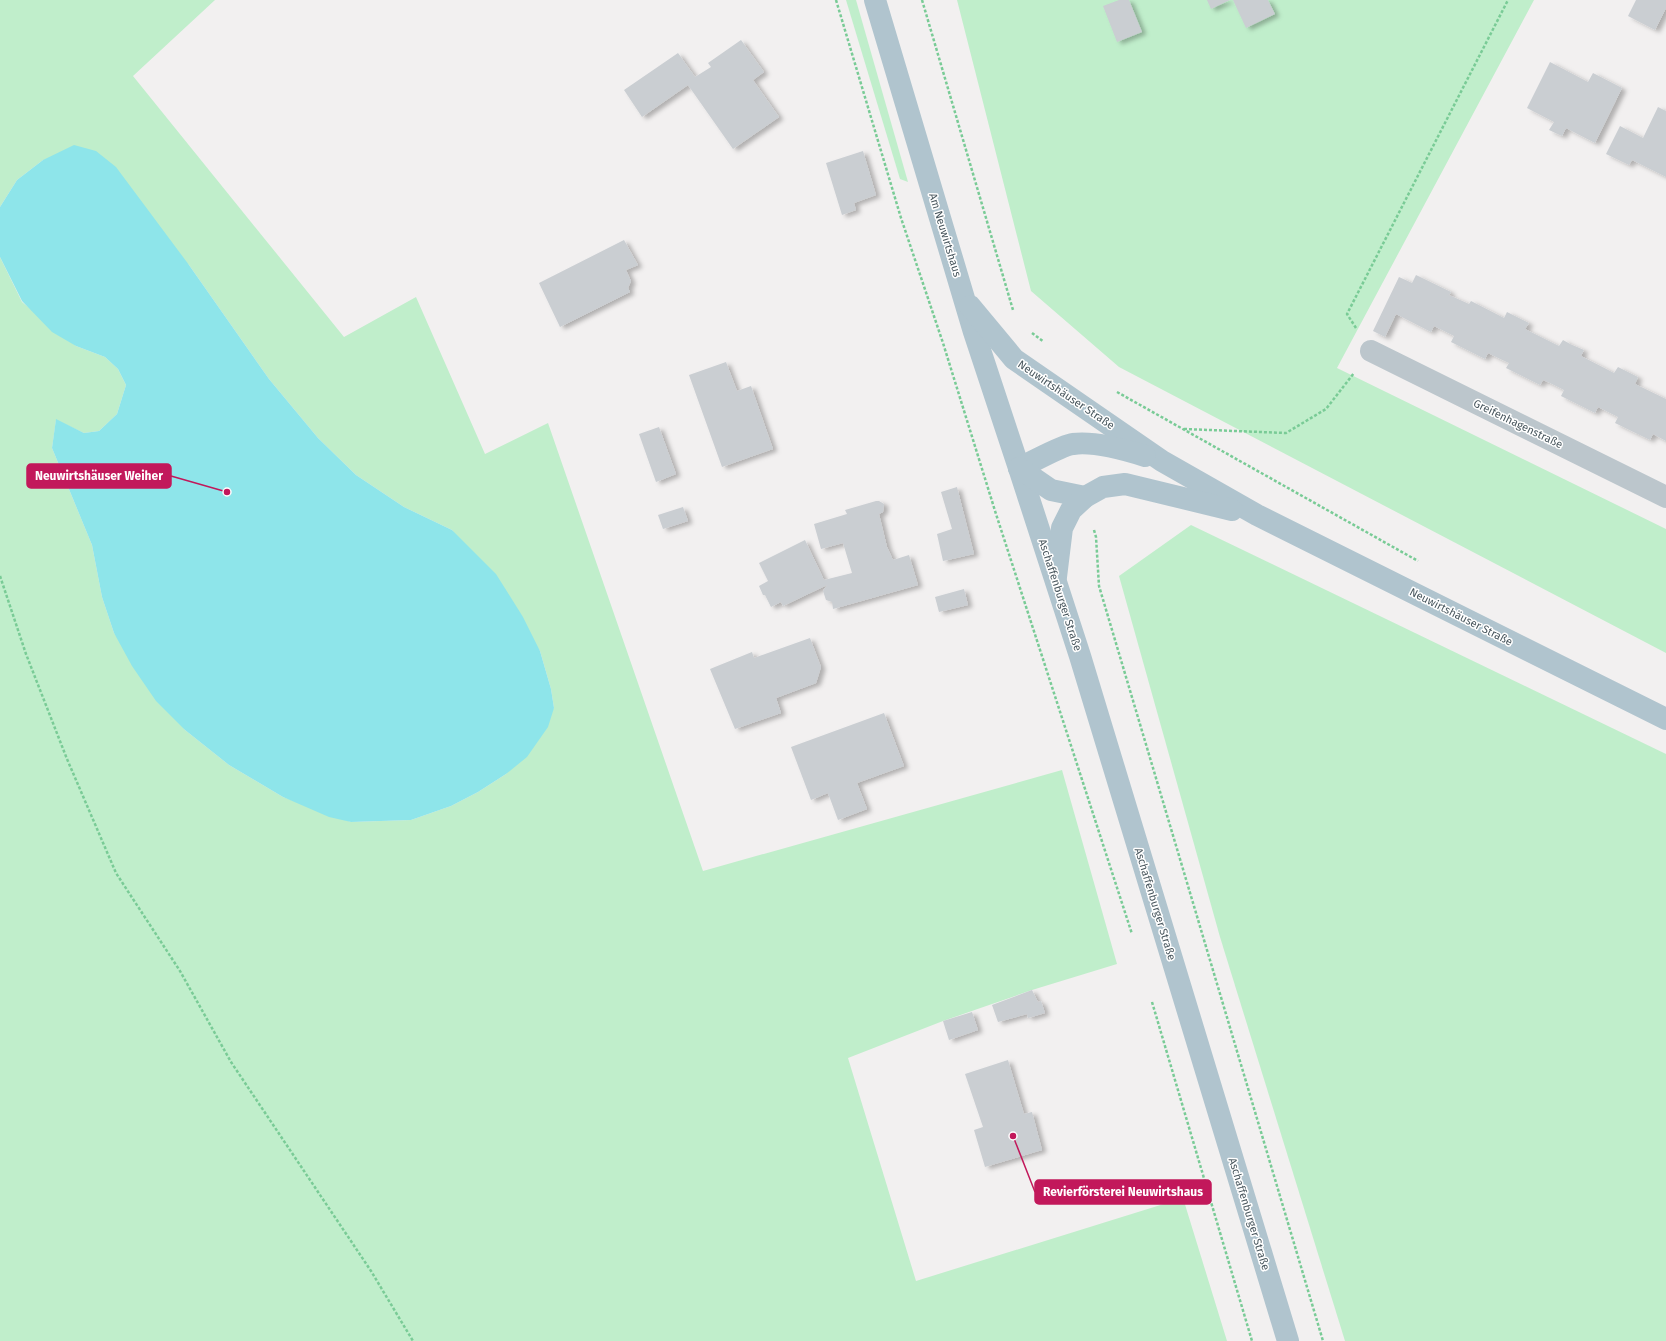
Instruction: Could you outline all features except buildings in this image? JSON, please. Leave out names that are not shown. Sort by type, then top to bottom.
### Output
[{"type":"main road","name":"Am Neuwirtshaus","points":[[875,0],[974,332],[1020,468]]},
{"type":"main road","name":"Neuwirtshäuser Straße","points":[[964,299],[1014,359],[1162,461],[1257,515],[1666,719]]},
{"type":"main road","name":"Neuwirtshäuser Straße","points":[[1020,468],[1071,444],[1085,444],[1126,450],[1162,461]]},
{"type":"main road","points":[[1020,468],[1051,490],[1085,496]]},
{"type":"main road","name":"Aschaffenburger Straße","points":[[1020,468],[1055,584],[1080,656],[1288,1341]]},
{"type":"main road","name":"Neuwirtshäuser Straße","points":[[1055,584],[1062,528],[1071,510],[1085,496],[1103,487],[1125,484],[1257,515]]},
{"type":"street","name":"Greifenhagenstraße","points":[[1371,351],[1666,497]]},
{"type":"path","points":[[836,0],[901,218],[945,350],[996,514],[1134,941]]},
{"type":"path","points":[[922,0],[1013,312]]},
{"type":"path","points":[[1183,428],[1286,433],[1326,409],[1371,351],[1347,314],[1508,0]]},
{"type":"path","points":[[1028,329],[1046,344]]},
{"type":"path","points":[[1116,391],[1425,564]]},
{"type":"path","points":[[1085,496],[1096,537],[1099,586],[1323,1341]]},
{"type":"path","points":[[0,576],[26,654],[66,759],[116,873],[180,971],[231,1062],[372,1271],[413,1341]]},
{"type":"path","points":[[1152,1001],[1252,1341]]},
{"type":"green space","points":[[0,0],[215,0],[133,76],[344,337],[416,297],[485,454],[548,423],[703,871],[1062,770],[1117,964],[1032,990],[943,1021],[848,1058],[916,1281],[1183,1198],[1227,1341],[0,1341],[0,257],[22,302],[76,346],[105,357],[118,369],[126,385],[117,414],[99,431],[84,433],[56,420],[52,448],[92,545],[102,597],[114,633],[185,730],[229,765],[283,797],[351,822],[411,820],[451,806],[478,792],[506,774],[554,708],[551,689],[540,651],[452,530],[404,507],[356,475],[318,438],[269,379],[189,265],[43,160],[17,180],[0,207]]},
{"type":"green space","points":[[846,0],[856,0],[908,182],[900,179]]},
{"type":"green space","points":[[957,0],[1534,0],[1337,368],[1666,529],[1666,653],[1119,367],[1031,291]]},
{"type":"green space","points":[[1191,525],[1666,754],[1666,1341],[1345,1341],[1220,937],[1119,576]]},
{"type":"water","points":[[74,145],[96,151],[116,167],[189,265],[269,379],[318,438],[356,475],[404,507],[452,530],[496,574],[523,617],[540,651],[551,689],[554,708],[548,727],[527,757],[506,774],[478,792],[451,806],[411,820],[351,822],[329,817],[283,797],[229,765],[185,730],[156,701],[132,666],[114,633],[102,597],[92,545],[52,448],[56,419],[84,433],[99,431],[117,414],[126,385],[118,369],[105,357],[76,346],[52,332],[22,301],[0,257],[0,207],[17,180],[43,160]]},
{"type":"place","name":"Neuwirtshäuser Weiher","points":[[227,492]]},
{"type":"place","name":"Revierförsterei Neuwirtshaus","points":[[1013,1136]]}]
